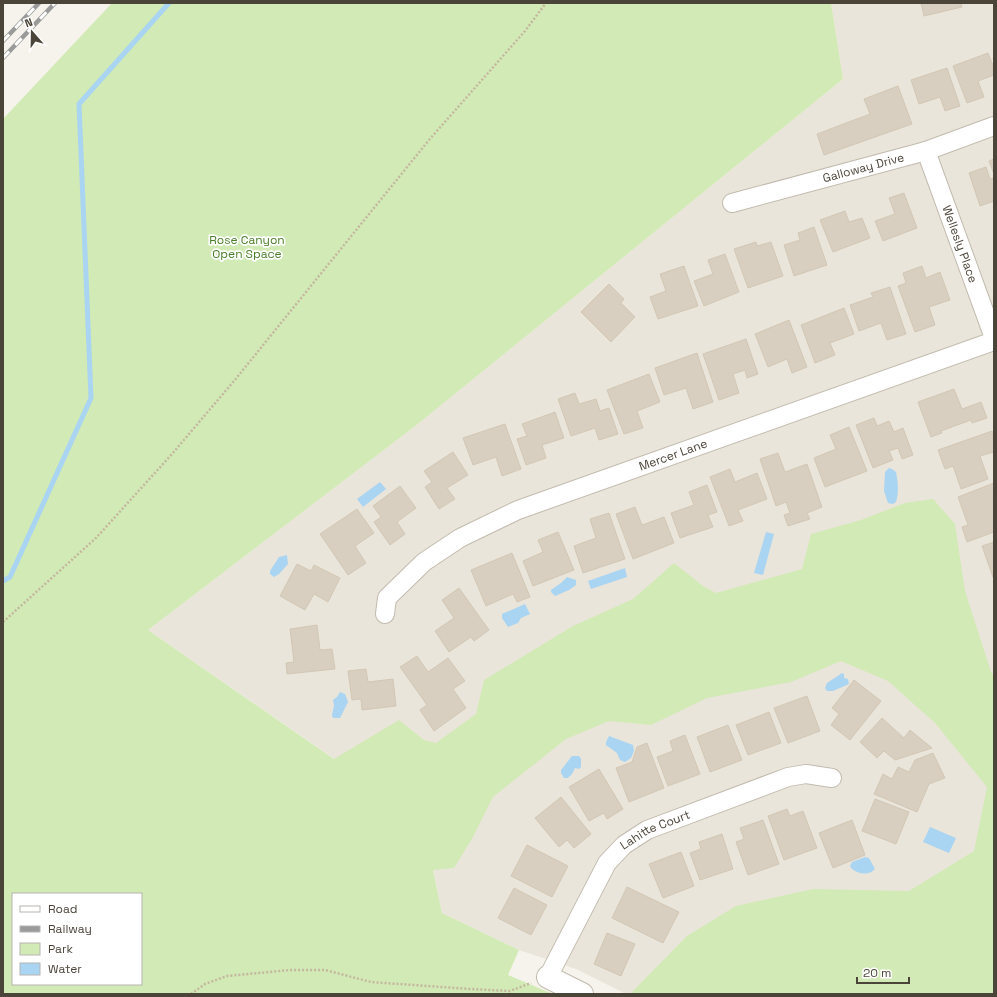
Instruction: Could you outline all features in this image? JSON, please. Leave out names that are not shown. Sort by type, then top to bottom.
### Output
[{"type":"street","name":"Galloway Drive","points":[[732,203],[926,151],[994,126]]},
{"type":"street","name":"Wellesly Place","points":[[926,151],[994,338]]},
{"type":"street","name":"Mercer Lane","points":[[385,614],[387,598],[424,562],[460,538],[518,510],[994,341]]},
{"type":"street","name":"Lahitte Court","points":[[548,977],[606,863],[624,844],[648,830],[788,777],[806,774],[832,778]]},
{"type":"street","points":[[548,977],[582,994]]},
{"type":"path","points":[[3,622],[96,538],[172,454],[234,381],[429,140],[525,31],[546,3]]},
{"type":"path","points":[[191,994],[205,984],[227,976],[290,970],[325,970],[372,982],[510,991],[548,977]]},
{"type":"shaded area","points":[[831,3],[994,3],[994,994],[626,994],[576,969],[519,950],[442,913],[423,820],[148,630],[414,427],[843,79]]},
{"type":"green space","name":"Rose Canyon Open Space","points":[[112,3],[831,3],[843,79],[414,427],[148,630],[334,759],[399,720],[424,740],[436,743],[476,714],[484,680],[573,626],[633,599],[674,563],[703,586],[716,593],[802,569],[811,534],[861,520],[905,503],[933,499],[955,524],[965,591],[991,672],[994,675],[994,994],[630,994],[687,936],[736,906],[813,889],[909,891],[974,851],[987,787],[935,723],[888,681],[841,661],[791,682],[707,698],[651,725],[609,721],[566,739],[493,797],[473,837],[454,868],[433,870],[442,913],[519,950],[508,975],[553,994],[3,994],[3,119]]},
{"type":"water","points":[[889,468],[896,472],[897,480],[897,498],[896,502],[893,504],[888,503],[884,491],[885,472]]},
{"type":"water","points":[[380,482],[386,489],[363,507],[357,499]]},
{"type":"water","points":[[766,532],[774,534],[763,575],[754,573]]},
{"type":"water","points":[[287,555],[288,564],[279,574],[274,577],[270,574],[270,571],[279,557]]},
{"type":"water","points":[[625,568],[627,577],[591,589],[588,581]]},
{"type":"water","points":[[567,577],[576,580],[576,585],[555,596],[551,590]]},
{"type":"water","points":[[525,604],[530,614],[521,618],[518,623],[508,627],[502,618],[502,614]]},
{"type":"water","points":[[842,673],[844,674],[844,678],[848,679],[849,684],[833,691],[827,691],[825,688],[827,683]]},
{"type":"water","points":[[340,692],[345,694],[348,702],[340,718],[333,718],[333,700]]},
{"type":"water","points":[[609,736],[633,745],[634,751],[631,758],[625,762],[620,760],[617,753],[606,745]]},
{"type":"water","points":[[572,756],[579,756],[581,759],[581,767],[579,769],[575,768],[568,778],[564,778],[561,770]]},
{"type":"water","points":[[930,827],[956,838],[949,853],[923,842]]},
{"type":"water","points":[[865,857],[869,858],[875,869],[873,871],[864,874],[852,869],[850,866],[852,862]]},
{"type":"building","points":[[921,3],[961,3],[962,7],[924,16]]},
{"type":"building","points":[[988,53],[994,68],[994,75],[978,81],[984,97],[967,103],[953,66]]},
{"type":"building","points":[[947,68],[960,106],[945,111],[940,97],[919,104],[911,80]]},
{"type":"building","points":[[898,86],[912,124],[824,155],[817,134],[870,114],[864,99]]},
{"type":"building","points":[[994,159],[994,174],[989,161]]},
{"type":"building","points":[[986,167],[990,179],[994,178],[994,201],[980,206],[969,173]]},
{"type":"building","points":[[904,193],[917,228],[883,241],[875,221],[895,214],[889,198]]},
{"type":"building","points":[[845,211],[849,222],[862,218],[870,238],[833,252],[820,220]]},
{"type":"building","points":[[814,227],[827,265],[794,276],[784,245],[800,240],[798,233]]},
{"type":"building","points":[[756,242],[757,246],[771,242],[783,276],[748,288],[734,249]]},
{"type":"building","points":[[725,254],[739,292],[704,306],[694,281],[713,274],[708,260]]},
{"type":"building","points":[[684,266],[698,306],[658,319],[650,297],[666,291],[660,274]]},
{"type":"building","points":[[922,266],[926,278],[940,272],[950,300],[929,307],[935,325],[915,332],[898,286],[906,283],[903,273]]},
{"type":"building","points":[[609,284],[624,299],[621,303],[635,317],[611,342],[581,312]]},
{"type":"building","points":[[890,287],[906,334],[887,340],[881,323],[859,331],[850,305],[873,297],[871,293]]},
{"type":"building","points":[[844,308],[854,334],[830,343],[835,355],[815,363],[801,325]]},
{"type":"building","points":[[789,320],[807,367],[792,373],[787,359],[768,367],[755,334]]},
{"type":"building","points":[[746,339],[758,374],[747,378],[745,370],[733,374],[739,393],[719,400],[703,354]]},
{"type":"building","points":[[697,353],[713,402],[693,409],[686,388],[664,395],[655,368]]},
{"type":"building","points":[[649,374],[660,402],[637,411],[643,428],[624,434],[607,390]]},
{"type":"building","points":[[954,389],[962,409],[981,402],[987,418],[972,423],[971,420],[941,431],[942,433],[931,437],[918,402]]},
{"type":"building","points":[[575,393],[579,404],[596,399],[600,411],[609,408],[618,434],[599,440],[595,428],[571,436],[558,399]]},
{"type":"building","points":[[555,412],[564,438],[542,445],[546,458],[526,465],[517,439],[527,436],[522,424]]},
{"type":"building","points":[[874,418],[877,426],[889,421],[894,432],[903,428],[913,455],[902,459],[898,448],[889,451],[893,460],[873,468],[856,425]]},
{"type":"building","points":[[505,424],[521,469],[502,476],[496,457],[473,465],[463,438]]},
{"type":"building","points":[[849,427],[867,471],[825,487],[814,458],[836,449],[830,435]]},
{"type":"building","points":[[992,431],[994,436],[994,452],[980,456],[988,479],[961,489],[953,466],[945,469],[938,450]]},
{"type":"building","points":[[453,452],[468,475],[447,488],[455,499],[439,509],[425,487],[432,482],[424,471]]},
{"type":"building","points":[[778,453],[785,472],[807,464],[822,507],[807,513],[810,519],[788,526],[784,515],[790,513],[786,502],[776,506],[760,459]]},
{"type":"building","points":[[730,469],[735,482],[757,473],[767,499],[738,510],[743,521],[729,526],[710,477]]},
{"type":"building","points":[[994,483],[994,532],[967,542],[962,527],[968,525],[958,497]]},
{"type":"building","points":[[707,485],[717,512],[708,515],[713,527],[680,538],[671,513],[694,505],[689,492]]},
{"type":"building","points":[[400,486],[416,508],[397,522],[405,534],[390,545],[374,522],[381,517],[373,506]]},
{"type":"building","points":[[635,507],[642,525],[664,517],[674,543],[633,559],[616,514]]},
{"type":"building","points":[[357,509],[374,533],[355,546],[366,563],[348,575],[320,534]]},
{"type":"building","points":[[609,513],[625,559],[583,573],[574,546],[596,538],[590,519]]},
{"type":"building","points":[[558,532],[574,570],[533,586],[523,561],[543,552],[538,540]]},
{"type":"building","points":[[994,542],[994,580],[982,546]]},
{"type":"building","points":[[512,553],[530,597],[517,602],[513,594],[486,606],[471,570]]},
{"type":"building","points":[[297,564],[311,571],[314,565],[340,578],[328,602],[314,594],[305,610],[280,596]]},
{"type":"building","points":[[459,588],[489,630],[474,641],[471,637],[449,652],[435,631],[454,618],[442,600]]},
{"type":"building","points":[[317,625],[320,650],[332,649],[335,669],[287,674],[286,663],[294,662],[290,629]]},
{"type":"building","points":[[417,656],[428,672],[448,658],[465,681],[453,689],[466,708],[434,731],[420,710],[427,705],[400,667]]},
{"type":"building","points":[[366,669],[368,682],[393,679],[396,706],[362,710],[361,699],[352,700],[348,671]]},
{"type":"building","points":[[854,680],[881,701],[850,740],[831,725],[839,714],[832,708]]},
{"type":"building","points":[[807,696],[820,731],[788,743],[774,708]]},
{"type":"building","points":[[769,712],[781,743],[748,755],[736,725]]},
{"type":"building","points":[[882,718],[904,738],[910,730],[932,748],[895,760],[884,751],[877,758],[860,742]]},
{"type":"building","points":[[728,725],[742,760],[710,772],[697,737]]},
{"type":"building","points":[[685,735],[700,774],[668,786],[657,757],[673,751],[670,741]]},
{"type":"building","points":[[647,743],[664,788],[629,802],[616,768],[632,762],[637,747]]},
{"type":"building","points":[[933,753],[945,778],[929,784],[917,812],[874,794],[883,774],[892,779],[898,767],[909,772],[915,760]]},
{"type":"building","points":[[599,769],[623,809],[607,819],[604,813],[589,821],[569,787]]},
{"type":"building","points":[[561,797],[591,834],[574,848],[567,840],[559,847],[535,818]]},
{"type":"building","points":[[875,799],[909,812],[896,844],[862,831]]},
{"type":"building","points":[[787,809],[790,816],[803,811],[817,848],[784,860],[768,816]]},
{"type":"building","points":[[763,820],[779,864],[748,875],[736,842],[744,839],[740,828]]},
{"type":"building","points":[[852,820],[865,855],[833,868],[819,833]]},
{"type":"building","points":[[722,834],[733,869],[700,880],[690,853],[701,849],[699,842]]},
{"type":"building","points":[[527,845],[568,866],[552,897],[511,876]]},
{"type":"building","points":[[681,852],[694,886],[663,898],[649,864]]},
{"type":"building","points":[[627,887],[679,912],[663,943],[612,918]]},
{"type":"building","points":[[514,888],[547,905],[531,935],[498,918]]},
{"type":"building","points":[[607,933],[635,944],[621,976],[594,964]]},
{"type":"waterway","points":[[3,581],[10,577],[91,398],[79,104],[169,3]]},
{"type":"railway","points":[[3,41],[39,3]]},
{"type":"railway","points":[[3,58],[55,3]]}]
